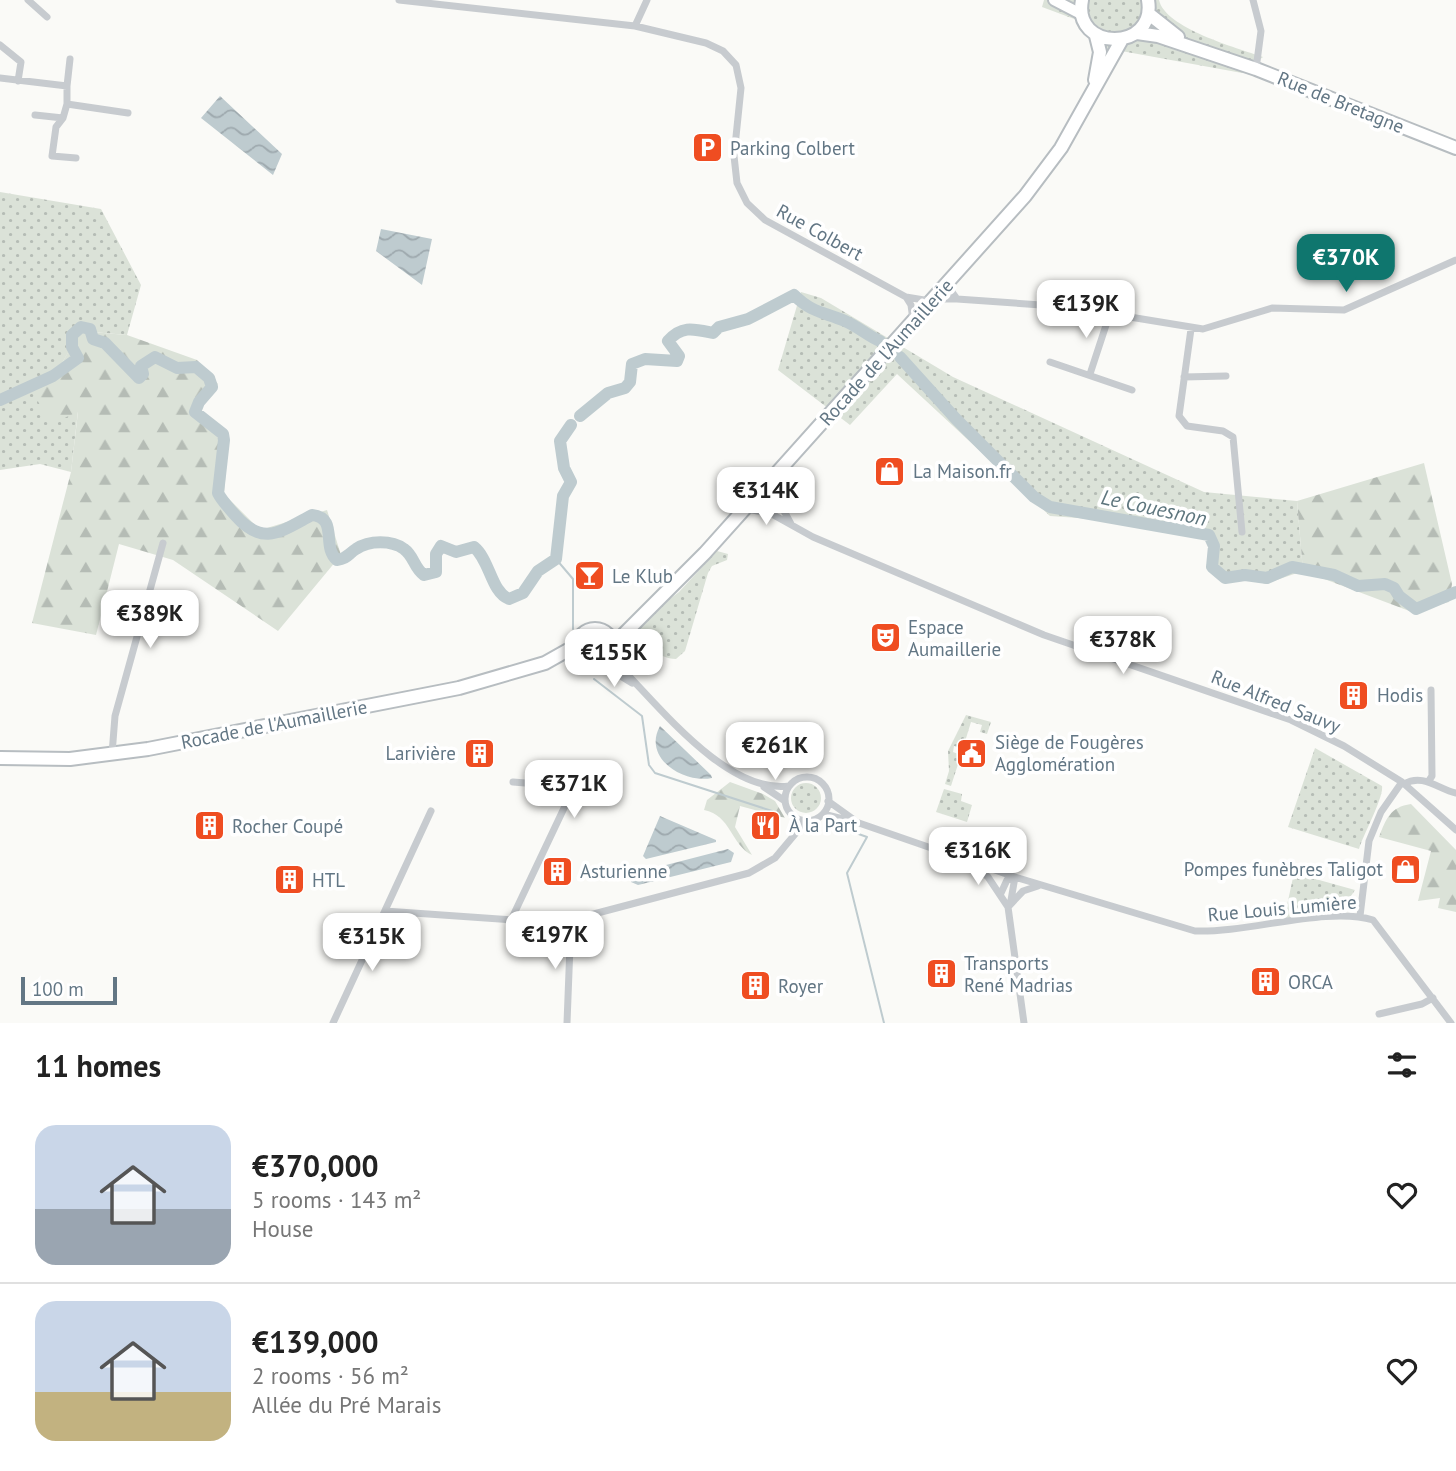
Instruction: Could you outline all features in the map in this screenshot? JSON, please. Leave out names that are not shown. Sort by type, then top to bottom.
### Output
[{"type":"main road","points":[[1054,0],[1081,14]]},
{"type":"main road","points":[[1082,0],[1081,14],[1087,27],[1096,36],[1121,41],[1137,33],[1149,15],[1148,0]]},
{"type":"main road","name":"Rue de Bretagne","points":[[1149,15],[1167,31],[1226,59]]},
{"type":"main road","name":"Rue de Bretagne","points":[[1137,33],[1158,36],[1256,69],[1456,148]]},
{"type":"main road","name":"Rocade de l'Aumaillerie","points":[[1094,88],[1100,52],[1096,36]]},
{"type":"main road","name":"Rocade de l'Aumaillerie","points":[[613,649],[774,477],[1045,171],[1121,41]]},
{"type":"main road","name":"Rocade de l'Aumaillerie","points":[[604,631],[657,600]]},
{"type":"main road","points":[[587,631],[604,631],[613,649],[601,664],[583,660],[577,645],[587,631]]},
{"type":"main road","name":"Rocade de l'Aumaillerie","points":[[545,663],[577,645]]},
{"type":"main road","name":"Rocade de l'Aumaillerie","points":[[0,758],[70,759],[112,755],[459,688],[545,663],[583,660]]},
{"type":"street","points":[[28,0],[47,17]]},
{"type":"street","name":"Rue Colbert","points":[[400,0],[635,26],[706,43],[723,51],[736,65],[741,88],[734,170],[741,192],[756,214],[906,297],[1110,313],[1191,329]]},
{"type":"street","points":[[635,26],[647,0]]},
{"type":"street","points":[[1253,0],[1261,31],[1256,69]]},
{"type":"street","points":[[0,44],[22,62],[18,81]]},
{"type":"street","points":[[70,59],[67,104],[64,118],[56,127],[52,156],[76,158]]},
{"type":"street","points":[[0,78],[67,86]]},
{"type":"street","points":[[67,104],[128,113]]},
{"type":"street","points":[[35,115],[64,118]]},
{"type":"street","points":[[1242,533],[1233,437],[1223,430],[1192,427],[1181,420],[1191,329],[1217,327],[1240,317],[1281,308],[1344,310],[1456,260]]},
{"type":"street","points":[[951,279],[952,292],[957,299]]},
{"type":"street","points":[[906,297],[911,304],[913,321]]},
{"type":"street","points":[[1090,374],[1110,313]]},
{"type":"street","points":[[1050,362],[1132,390]]},
{"type":"street","points":[[1184,377],[1226,376]]},
{"type":"street","points":[[774,477],[776,496],[792,525]]},
{"type":"street","name":"Rue Alfred Sauvy","points":[[744,509],[770,513],[813,537],[1044,635],[1291,720],[1344,746],[1403,783],[1456,830]]},
{"type":"street","points":[[112,755],[115,716],[163,543]]},
{"type":"street","points":[[613,649],[642,689],[723,766],[757,783],[785,802],[792,815],[790,837]]},
{"type":"street","points":[[601,664],[642,689]]},
{"type":"street","points":[[1428,782],[1432,776],[1431,690]]},
{"type":"street","points":[[385,911],[511,920],[571,920],[749,873],[775,858],[806,821],[823,814],[828,801],[825,787],[814,779],[800,779],[789,786],[757,783]]},
{"type":"street","points":[[1360,916],[1369,841],[1381,812],[1403,783],[1415,779],[1456,793]]},
{"type":"street","points":[[511,920],[574,787],[513,782]]},
{"type":"street","points":[[785,802],[789,786]]},
{"type":"street","name":"Rue Louis Lumière","points":[[828,801],[859,823]]},
{"type":"street","points":[[333,1023],[431,811]]},
{"type":"street","name":"Rue Louis Lumière","points":[[823,814],[859,823],[972,864],[1195,931],[1217,932],[1360,916],[1381,926],[1451,1023]]},
{"type":"street","points":[[792,815],[806,821]]},
{"type":"street","points":[[972,864],[1001,893],[1008,907],[1024,1023]]},
{"type":"street","points":[[1001,893],[1007,880],[1014,877]]},
{"type":"street","points":[[1008,907],[1014,877]]},
{"type":"street","points":[[1008,907],[1023,891],[1042,886]]},
{"type":"street","points":[[567,1023],[571,920]]},
{"type":"street","points":[[1379,1014],[1422,1004],[1433,998]]},
{"type":"green space","points":[[1044,0],[1159,0],[1164,10],[1188,28],[1263,57],[1242,73],[1094,46],[1077,20],[1042,7]]},
{"type":"green space","points":[[0,192],[101,209],[141,285],[127,335],[81,331],[62,363],[32,390],[78,411],[71,472],[40,464],[0,470]]},
{"type":"green space","points":[[801,292],[821,298],[953,377],[1204,492],[1297,501],[1303,571],[1265,584],[1245,575],[1226,582],[1206,568],[1213,539],[1206,534],[1187,534],[1177,525],[1050,516],[897,374],[850,425],[778,370]]},
{"type":"green space","points":[[80,331],[127,335],[197,360],[218,384],[200,410],[229,433],[224,494],[260,530],[327,510],[341,555],[278,631],[173,560],[119,544],[96,635],[32,623],[71,472],[78,412],[50,424],[32,390],[62,363]]},
{"type":"green space","points":[[1424,463],[1452,584],[1449,602],[1412,612],[1303,571],[1297,501]]},
{"type":"green space","points":[[717,551],[728,554],[727,560],[712,566],[708,573],[685,651],[676,659],[663,656],[646,642],[638,623],[679,592]]},
{"type":"green space","points":[[966,715],[991,722],[987,734],[980,732],[982,725],[971,722],[963,748],[954,746],[953,752],[961,755],[951,786],[945,784],[949,771],[948,751]]},
{"type":"green space","points":[[1315,748],[1382,786],[1380,799],[1359,849],[1288,827]]},
{"type":"green space","points":[[730,782],[775,801],[785,818],[740,806],[735,827],[752,855],[739,844],[720,818],[704,810],[707,800]]},
{"type":"green space","points":[[806,783],[817,787],[821,798],[817,809],[806,813],[795,809],[791,798],[795,787]]},
{"type":"green space","points":[[944,789],[962,794],[961,801],[972,805],[967,822],[936,812]]},
{"type":"green space","points":[[1411,804],[1456,850],[1456,912],[1438,908],[1440,898],[1418,901],[1431,851],[1379,837],[1393,811]]},
{"type":"green space","points":[[1294,873],[1355,890],[1341,911],[1284,919]]},
{"type":"water","points":[[220,96],[282,154],[273,175],[201,118]]},
{"type":"water","points":[[381,229],[432,239],[422,285],[376,251]]},
{"type":"water","points":[[660,726],[712,778],[701,779],[678,773],[661,758],[656,738]]},
{"type":"water","points":[[660,816],[716,842],[646,859],[643,856]]},
{"type":"water","points":[[728,849],[734,853],[731,862],[638,885],[631,882],[635,873]]},
{"type":"waterway","name":"Le Couesnon","points":[[580,416],[608,393],[625,388],[630,382],[632,364],[645,359],[677,361],[679,356],[668,341],[678,332],[694,330],[713,333],[719,327],[748,319],[794,295],[813,309],[849,323],[880,341]]},
{"type":"waterway","name":"Le Couesnon","points":[[0,400],[53,376],[78,358],[72,347],[72,335],[81,327],[90,329],[93,339],[105,343],[139,378],[143,374],[141,366],[155,357],[177,368],[196,367],[209,378],[212,387],[199,402],[195,412],[223,434],[218,493],[245,525],[263,534],[281,531],[312,515],[320,517],[328,527],[330,548],[337,560],[361,546],[387,543],[399,546],[407,552],[424,575],[436,572],[436,554],[441,546],[456,552],[474,547],[484,560],[498,590],[509,599],[523,593],[538,571],[556,559],[563,496],[571,482],[564,468],[560,441],[571,425]]},
{"type":"waterway","name":"Le Couesnon","points":[[900,357],[956,419],[1034,497],[1050,507],[1209,535],[1214,546],[1212,567],[1225,578],[1245,575],[1267,578],[1292,567],[1334,575],[1358,586],[1385,584],[1394,588],[1399,596],[1416,609],[1456,592]]},
{"type":"waterway","points":[[556,559],[573,579],[573,629]]},
{"type":"waterway","points":[[594,679],[642,716],[649,765],[655,773],[772,811]]},
{"type":"waterway","points":[[825,822],[867,837],[847,873],[884,1023]]},
{"type":"place","name":"Parking Colbert","points":[[707,148]]},
{"type":"place","name":"La Maison.fr","points":[[890,471]]},
{"type":"place","name":"Le Klub","points":[[589,576]]},
{"type":"place","name":"Espace Aumaillerie","points":[[885,638]]},
{"type":"place","name":"Hodis","points":[[1354,695]]},
{"type":"place","name":"Larivière","points":[[479,753]]},
{"type":"place","name":"Siège de Fougères Agglomération","points":[[972,753]]},
{"type":"place","name":"À la Part","points":[[766,825]]},
{"type":"place","name":"Rocher Coupé","points":[[209,826]]},
{"type":"place","name":"Pompes funèbres Taligot","points":[[1406,869]]},
{"type":"place","name":"Asturienne","points":[[557,871]]},
{"type":"place","name":"HTL","points":[[289,880]]},
{"type":"place","name":"Transports René Madrias","points":[[941,974]]},
{"type":"place","name":"ORCA","points":[[1265,982]]},
{"type":"place","name":"Royer","points":[[755,986]]}]
